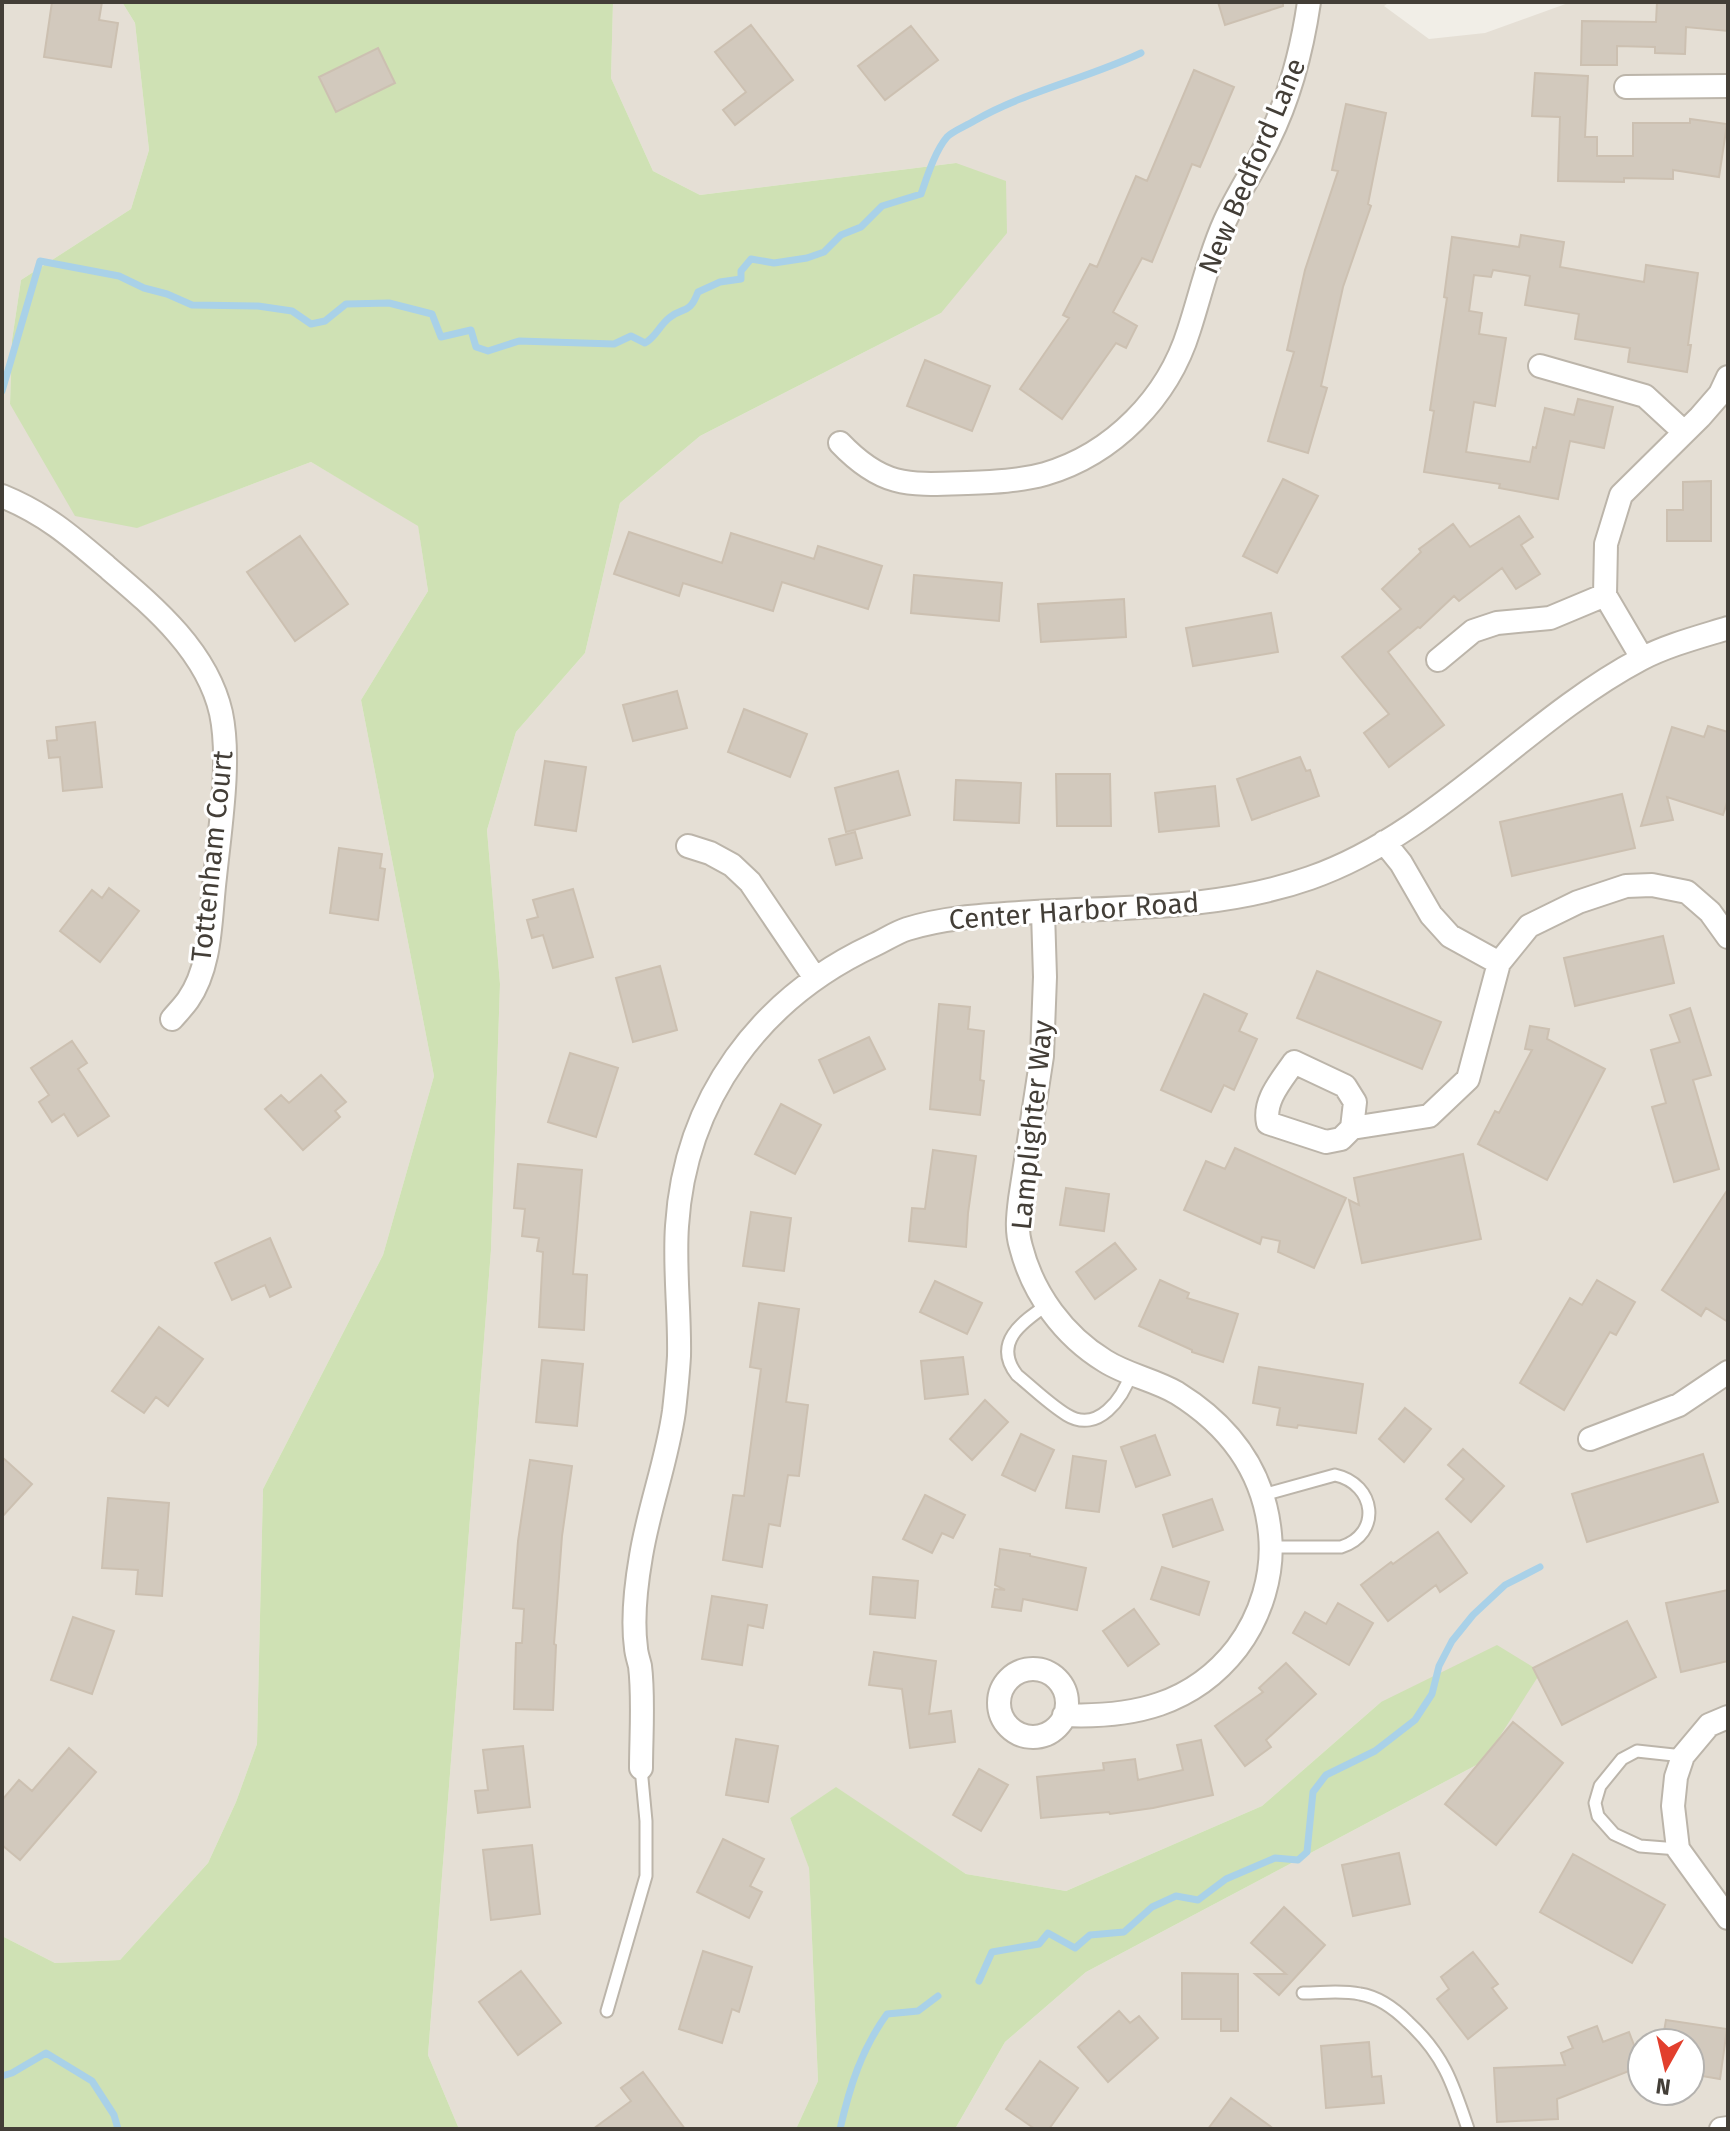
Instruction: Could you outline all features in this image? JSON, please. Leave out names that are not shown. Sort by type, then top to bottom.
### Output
[{"type":"street","name":"New Bedford Lane","points":[[840,443],[858,462],[880,476],[905,483],[983,482],[1044,474],[1075,463],[1106,445],[1132,423],[1157,395],[1176,365],[1207,265],[1225,220],[1269,139],[1292,84],[1304,39],[1309,2]]},
{"type":"street","points":[[1626,87],[1728,86]]},
{"type":"street","points":[[1540,366],[1645,396],[1684,432]]},
{"type":"street","points":[[1642,658],[1605,595],[1606,544],[1621,495],[1720,394],[1728,377]]},
{"type":"street","name":"Tottenham Court","points":[[2,496],[33,509],[60,527],[133,589],[177,632],[197,659],[213,689],[221,714],[225,746],[221,821],[207,947],[201,973],[189,1000],[172,1019]]},
{"type":"street","points":[[1438,660],[1473,631],[1497,623],[1550,618],[1605,595]]},
{"type":"street","name":"Center Harbor Road","points":[[641,1768],[636,1597],[641,1556],[673,1415],[679,1357],[677,1227],[682,1186],[691,1147],[725,1073],[751,1037],[781,1005],[815,978],[856,954],[901,931],[943,920],[980,915],[1185,904],[1239,897],[1313,877],[1354,860],[1403,831],[1585,694],[1642,658],[1728,628]]},
{"type":"street","points":[[1384,842],[1401,863],[1431,915],[1450,936],[1499,963]]},
{"type":"street","points":[[688,846],[732,865],[750,882],[815,978]]},
{"type":"street","points":[[1352,1128],[1429,1116],[1468,1079],[1499,963],[1529,926],[1578,902],[1626,886],[1652,885],[1687,892],[1710,912],[1728,937]]},
{"type":"street","name":"Lamplighter Way","points":[[1043,912],[1045,977],[1042,1056],[1017,1221],[1021,1247],[1047,1305],[1083,1347],[1108,1363],[1176,1393],[1217,1424],[1237,1445],[1263,1495],[1271,1547],[1268,1579],[1260,1608],[1245,1636],[1227,1660],[1206,1680],[1158,1706],[1093,1717],[1064,1715]]},
{"type":"street","points":[[1590,1439],[1679,1405],[1728,1372]]},
{"type":"street","points":[[1728,1717],[1709,1725],[1683,1756],[1676,1777],[1673,1806],[1678,1849],[1728,1918]]},
{"type":"street","points":[[1721,2129],[1728,2128]]},
{"type":"lane","points":[[1047,1305],[1028,1317],[1013,1333],[1008,1344],[1008,1356],[1017,1375],[1068,1416],[1079,1419],[1106,1414],[1117,1402],[1131,1373]]},
{"type":"lane","points":[[1263,1495],[1335,1475],[1347,1477],[1357,1484],[1368,1505],[1369,1517],[1365,1529],[1347,1545],[1271,1547]]},
{"type":"lane","points":[[1678,1849],[1640,1846],[1614,1834],[1598,1816],[1595,1803],[1600,1786],[1622,1759],[1637,1751],[1683,1756]]},
{"type":"lane","points":[[607,2011],[646,1876],[646,1821],[641,1768]]},
{"type":"lane","points":[[1303,1993],[1359,1994],[1376,1998],[1396,2011],[1423,2036],[1441,2060],[1454,2085],[1468,2129]]},
{"type":"shaded area","points":[[2,2],[122,2],[135,23],[149,150],[131,209],[21,280],[12,340],[10,404],[138,527],[311,462],[418,525],[428,591],[361,700],[434,1076],[383,1255],[263,1489],[257,1744],[236,1802],[208,1863],[120,1960],[55,1963],[2,1936]]},
{"type":"shaded area","points":[[613,2],[1390,2],[1384,6],[1429,39],[1485,33],[1571,2],[1728,2],[1728,2129],[955,2129],[1005,2042],[1086,1972],[1484,1761],[1381,1702],[1262,1806],[1066,1891],[966,1874],[836,1788],[790,1818],[809,1867],[818,2081],[796,2129],[459,2129],[428,2055],[491,1250],[500,984],[487,830],[516,732],[585,653],[620,503],[700,436],[941,313],[956,163],[700,195],[653,171],[611,78]]},
{"type":"green space","points":[[122,2],[613,2],[611,78],[653,171],[700,195],[956,163],[1006,181],[1007,233],[941,313],[700,436],[620,503],[585,653],[516,732],[487,830],[500,984],[491,1250],[428,2055],[459,2129],[2,2129],[2,1936],[55,1963],[120,1960],[208,1863],[236,1802],[257,1744],[263,1489],[383,1255],[434,1076],[361,700],[428,591],[418,526],[311,462],[137,528],[75,516],[10,404],[12,340],[21,280],[131,209],[149,150],[135,23]]},
{"type":"green space","points":[[1497,1645],[1541,1672],[1484,1761],[1086,1972],[1005,2042],[955,2129],[796,2129],[818,2081],[809,1868],[790,1818],[836,1787],[966,1874],[1066,1891],[1262,1806],[1381,1702]]},
{"type":"building","points":[[52,2],[102,2],[99,20],[118,23],[111,67],[44,57]]},
{"type":"building","points":[[1218,2],[1283,2],[1283,6],[1225,25]]},
{"type":"building","points":[[1657,2],[1728,2],[1728,31],[1686,27],[1685,54],[1655,53],[1655,47],[1617,46],[1617,65],[1581,65],[1582,21],[1656,22]]},
{"type":"building","points":[[751,25],[793,80],[735,125],[723,110],[746,92],[715,52]]},
{"type":"building","points":[[911,26],[938,60],[885,100],[858,66]]},
{"type":"building","points":[[378,48],[395,83],[336,112],[319,77]]},
{"type":"building","points":[[1194,70],[1234,87],[1200,167],[1192,164],[1152,262],[1142,258],[1113,312],[1137,326],[1126,348],[1116,343],[1062,419],[1020,389],[1069,318],[1063,315],[1090,264],[1097,267],[1136,176],[1147,181]]},
{"type":"building","points":[[1535,73],[1588,76],[1585,137],[1597,137],[1597,156],[1633,156],[1633,123],[1690,123],[1690,119],[1727,124],[1719,177],[1673,170],[1673,179],[1558,181],[1560,117],[1532,116]]},
{"type":"building","points":[[1346,104],[1386,113],[1368,204],[1371,206],[1343,287],[1321,386],[1327,388],[1308,453],[1268,441],[1294,352],[1287,350],[1305,270],[1338,171],[1332,170]]},
{"type":"building","points":[[1521,235],[1564,242],[1560,267],[1644,282],[1646,265],[1698,273],[1687,372],[1628,362],[1630,348],[1575,339],[1579,314],[1525,305],[1530,276],[1493,270],[1491,277],[1474,275],[1469,311],[1482,313],[1479,334],[1506,338],[1495,406],[1474,402],[1466,452],[1530,462],[1545,408],[1574,415],[1578,399],[1613,407],[1604,448],[1570,441],[1558,499],[1499,488],[1500,484],[1424,472],[1434,411],[1430,410],[1447,298],[1444,297],[1452,237],[1519,247]]},
{"type":"building","points":[[925,360],[990,386],[972,431],[907,406]]},
{"type":"building","points":[[1283,479],[1318,496],[1277,573],[1243,556]]},
{"type":"building","points":[[1711,481],[1711,541],[1667,541],[1667,510],[1683,510],[1683,482]]},
{"type":"building","points":[[1519,516],[1533,537],[1521,545],[1540,574],[1516,589],[1502,568],[1459,601],[1454,596],[1420,628],[1388,652],[1444,725],[1389,767],[1364,733],[1389,714],[1342,657],[1401,609],[1382,589],[1421,552],[1419,549],[1453,524],[1470,547]]},
{"type":"building","points":[[629,532],[722,563],[731,533],[814,559],[818,546],[882,566],[868,609],[782,582],[773,611],[683,583],[679,596],[614,574]]},
{"type":"building","points":[[300,536],[348,604],[295,641],[247,572]]},
{"type":"building","points":[[914,575],[1002,583],[999,621],[911,613]]},
{"type":"building","points":[[1124,599],[1126,637],[1041,642],[1038,604]]},
{"type":"building","points":[[1271,613],[1278,652],[1193,666],[1186,628]]},
{"type":"building","points":[[677,691],[687,728],[633,741],[623,705]]},
{"type":"building","points":[[744,709],[807,734],[790,777],[728,752]]},
{"type":"building","points":[[95,722],[102,787],[63,791],[60,757],[49,758],[47,741],[57,740],[56,727]]},
{"type":"building","points":[[1708,726],[1728,732],[1728,799],[1723,815],[1667,797],[1673,820],[1641,826],[1672,727],[1704,737]]},
{"type":"building","points":[[1300,757],[1306,771],[1310,770],[1319,796],[1252,820],[1237,779]]},
{"type":"building","points":[[545,761],[586,767],[576,831],[535,825]]},
{"type":"building","points":[[898,771],[910,815],[846,832],[835,788]]},
{"type":"building","points":[[1056,774],[1110,774],[1111,826],[1057,826]]},
{"type":"building","points":[[956,780],[1021,783],[1019,823],[954,820]]},
{"type":"building","points":[[1215,786],[1219,826],[1159,832],[1155,793]]},
{"type":"building","points":[[1622,794],[1635,848],[1512,876],[1500,822]]},
{"type":"building","points":[[855,832],[862,858],[836,865],[829,839]]},
{"type":"building","points":[[339,848],[382,854],[380,868],[385,869],[378,920],[330,913]]},
{"type":"building","points":[[109,888],[139,911],[100,962],[60,931],[92,890],[102,898]]},
{"type":"building","points":[[573,889],[593,957],[553,968],[543,935],[532,938],[527,920],[538,917],[533,900]]},
{"type":"building","points":[[1663,936],[1674,983],[1575,1006],[1564,958]]},
{"type":"building","points":[[660,966],[677,1030],[633,1042],[616,978]]},
{"type":"building","points":[[1317,971],[1441,1022],[1422,1069],[1297,1018]]},
{"type":"building","points":[[1204,994],[1247,1014],[1239,1031],[1257,1039],[1234,1090],[1224,1085],[1211,1112],[1161,1090]]},
{"type":"building","points":[[939,1004],[970,1007],[968,1029],[984,1031],[980,1115],[930,1109]]},
{"type":"building","points":[[1690,1008],[1711,1075],[1693,1080],[1719,1169],[1674,1182],[1652,1107],[1666,1103],[1651,1050],[1680,1042],[1670,1015]]},
{"type":"building","points":[[1530,1026],[1549,1029],[1547,1039],[1605,1069],[1547,1180],[1478,1144],[1495,1111],[1499,1113],[1532,1050],[1525,1049]]},
{"type":"building","points":[[869,1037],[885,1069],[834,1093],[819,1060]]},
{"type":"building","points":[[72,1041],[87,1063],[78,1069],[109,1116],[78,1136],[64,1114],[52,1122],[39,1102],[49,1095],[31,1068]]},
{"type":"building","points":[[570,1053],[618,1068],[596,1137],[548,1122]]},
{"type":"building","points":[[321,1075],[346,1102],[335,1111],[340,1117],[303,1150],[265,1109],[281,1095],[289,1103]]},
{"type":"building","points":[[781,1104],[821,1125],[795,1174],[755,1154]]},
{"type":"building","points":[[1235,1148],[1346,1198],[1314,1268],[1278,1252],[1280,1241],[1262,1237],[1260,1244],[1184,1210],[1206,1161],[1225,1169]]},
{"type":"building","points":[[933,1150],[976,1156],[966,1247],[909,1241],[912,1208],[925,1209]]},
{"type":"building","points":[[1463,1154],[1481,1239],[1362,1263],[1349,1200],[1359,1205],[1354,1178]]},
{"type":"building","points":[[518,1164],[582,1170],[573,1274],[587,1275],[584,1330],[539,1327],[543,1252],[537,1251],[539,1238],[522,1236],[525,1209],[514,1208]]},
{"type":"building","points":[[1066,1188],[1109,1194],[1104,1231],[1060,1225]]},
{"type":"building","points":[[1728,1189],[1728,1322],[1706,1308],[1701,1316],[1662,1290]]},
{"type":"building","points":[[751,1212],[791,1218],[784,1271],[743,1266]]},
{"type":"building","points":[[270,1238],[291,1287],[270,1297],[265,1285],[232,1300],[215,1263]]},
{"type":"building","points":[[1115,1243],[1136,1269],[1095,1299],[1076,1272]]},
{"type":"building","points":[[1160,1280],[1189,1293],[1187,1298],[1238,1314],[1223,1362],[1192,1352],[1139,1326]]},
{"type":"building","points":[[1597,1280],[1635,1302],[1616,1335],[1610,1332],[1564,1410],[1520,1383],[1570,1298],[1582,1305]]},
{"type":"building","points":[[935,1281],[982,1303],[967,1334],[920,1312]]},
{"type":"building","points":[[759,1303],[799,1309],[786,1402],[808,1405],[799,1476],[788,1475],[780,1526],[769,1524],[762,1567],[723,1560],[733,1495],[744,1496],[761,1369],[750,1367]]},
{"type":"building","points":[[159,1327],[203,1359],[168,1406],[156,1397],[144,1413],[112,1391]]},
{"type":"building","points":[[963,1357],[968,1394],[925,1399],[921,1361]]},
{"type":"building","points":[[542,1360],[583,1364],[577,1426],[536,1422]]},
{"type":"building","points":[[1259,1367],[1363,1384],[1356,1433],[1277,1425],[1280,1408],[1253,1403]]},
{"type":"building","points":[[985,1400],[1008,1422],[972,1460],[950,1439]]},
{"type":"building","points":[[1405,1408],[1431,1429],[1404,1462],[1379,1439]]},
{"type":"building","points":[[1021,1434],[1054,1450],[1035,1491],[1002,1475]]},
{"type":"building","points":[[1155,1435],[1170,1475],[1136,1487],[1121,1447]]},
{"type":"building","points":[[1463,1449],[1504,1486],[1471,1522],[1446,1499],[1464,1479],[1448,1465]]},
{"type":"building","points":[[1703,1454],[1718,1502],[1587,1542],[1572,1494]]},
{"type":"building","points":[[1073,1456],[1106,1461],[1099,1512],[1066,1508]]},
{"type":"building","points":[[2,1457],[32,1484],[2,1517]]},
{"type":"building","points":[[530,1460],[572,1466],[562,1536],[554,1644],[553,1710],[514,1709],[516,1643],[522,1643],[524,1609],[513,1608],[518,1541]]},
{"type":"building","points":[[925,1495],[965,1515],[953,1538],[942,1533],[932,1553],[903,1539]]},
{"type":"building","points":[[108,1498],[169,1503],[162,1596],[136,1594],[138,1570],[102,1568]]},
{"type":"building","points":[[1212,1499],[1223,1530],[1173,1547],[1163,1515]]},
{"type":"building","points":[[1438,1532],[1467,1573],[1440,1592],[1436,1585],[1388,1621],[1361,1585]]},
{"type":"building","points":[[1000,1549],[1086,1568],[1077,1610],[1023,1599],[1021,1611],[992,1607],[995,1589],[1005,1590],[995,1585]]},
{"type":"building","points":[[1162,1567],[1209,1582],[1199,1615],[1151,1599]]},
{"type":"building","points":[[873,1577],[918,1581],[915,1618],[870,1614]]},
{"type":"building","points":[[1728,1590],[1728,1661],[1681,1672],[1666,1603]]},
{"type":"building","points":[[712,1596],[767,1605],[763,1628],[748,1625],[742,1665],[702,1659]]},
{"type":"building","points":[[1338,1603],[1373,1623],[1349,1665],[1293,1633],[1305,1612],[1326,1624]]},
{"type":"building","points":[[1134,1609],[1159,1644],[1128,1666],[1103,1631]]},
{"type":"building","points":[[73,1617],[114,1631],[92,1694],[51,1680]]},
{"type":"building","points":[[1627,1621],[1656,1677],[1562,1725],[1533,1668]]},
{"type":"building","points":[[874,1652],[936,1661],[929,1714],[951,1711],[955,1742],[910,1748],[902,1689],[869,1685]]},
{"type":"building","points":[[1286,1663],[1316,1694],[1266,1740],[1271,1747],[1245,1766],[1215,1726],[1263,1692],[1259,1688]]},
{"type":"building","points":[[1513,1722],[1563,1763],[1496,1845],[1445,1804]]},
{"type":"building","points":[[736,1739],[778,1746],[768,1802],[726,1795]]},
{"type":"building","points":[[1201,1740],[1213,1795],[1110,1814],[1041,1818],[1037,1777],[1104,1770],[1103,1763],[1135,1759],[1138,1780],[1183,1770],[1177,1745]]},
{"type":"building","points":[[523,1746],[530,1807],[478,1813],[475,1791],[488,1790],[483,1750]]},
{"type":"building","points":[[69,1748],[96,1772],[20,1860],[2,1845],[2,1800],[19,1780],[32,1791]]},
{"type":"building","points":[[979,1769],[1008,1785],[981,1831],[953,1815]]},
{"type":"building","points":[[723,1839],[764,1859],[750,1886],[762,1892],[749,1918],[697,1892]]},
{"type":"building","points":[[532,1845],[540,1914],[491,1920],[483,1850]]},
{"type":"building","points":[[1399,1853],[1410,1904],[1353,1916],[1342,1865]]},
{"type":"building","points":[[1573,1854],[1665,1905],[1632,1963],[1540,1912]]},
{"type":"building","points":[[1284,1907],[1325,1945],[1279,1995],[1255,1974],[1286,1974],[1251,1943]]},
{"type":"building","points":[[703,1951],[752,1967],[739,2012],[732,2009],[722,2043],[679,2029]]},
{"type":"building","points":[[1473,1952],[1498,1984],[1492,1988],[1507,2008],[1468,2039],[1437,1999],[1449,1989],[1441,1977]]},
{"type":"building","points":[[521,1971],[561,2023],[518,2055],[479,2002]]},
{"type":"building","points":[[1182,1973],[1238,1974],[1238,2031],[1221,2031],[1221,2019],[1182,2019]]},
{"type":"building","points":[[1119,2011],[1130,2023],[1139,2016],[1158,2038],[1108,2082],[1078,2047]]},
{"type":"building","points":[[1666,2020],[1727,2029],[1720,2079],[1706,2077],[1706,2027],[1665,2027]]},
{"type":"building","points":[[1597,2026],[1603,2042],[1626,2033],[1626,2072],[1557,2099],[1558,2119],[1497,2122],[1494,2068],[1565,2065],[1561,2053],[1573,2048],[1568,2037]]},
{"type":"building","points":[[1369,2042],[1372,2077],[1381,2076],[1384,2103],[1326,2108],[1321,2046]]},
{"type":"building","points":[[1040,2061],[1078,2088],[1049,2129],[1035,2129],[1006,2109]]},
{"type":"building","points":[[643,2072],[685,2129],[593,2129],[631,2101],[621,2088]]},
{"type":"building","points":[[1231,2098],[1274,2129],[1208,2129]]},
{"type":"waterway","points":[[2,391],[40,261],[119,276],[192,305],[258,306],[292,311],[311,324],[325,321],[346,304],[389,303],[432,314],[441,337],[471,330],[476,347],[488,351],[519,341],[614,344],[631,336],[645,343],[674,314],[689,308],[698,292],[720,282],[741,279],[741,271],[751,259],[774,263],[824,252],[841,235],[861,227],[882,206],[921,194],[939,149],[947,137],[956,131],[1014,101],[1141,53]]},
{"type":"waterway","points":[[979,1981],[992,1952],[1039,1944],[1048,1933],[1075,1948],[1090,1935],[1124,1932],[1152,1907],[1176,1896],[1198,1900],[1226,1879],[1275,1858],[1298,1860],[1307,1852],[1313,1792],[1326,1775],[1375,1751],[1415,1720],[1432,1694],[1439,1666],[1452,1641],[1473,1615],[1505,1585],[1540,1567]]},
{"type":"waterway","points":[[840,2129],[858,2069],[870,2041],[887,2014],[918,2011],[938,1996]]},
{"type":"waterway","points":[[2,2076],[46,2053],[92,2081],[114,2115],[118,2129]]}]
